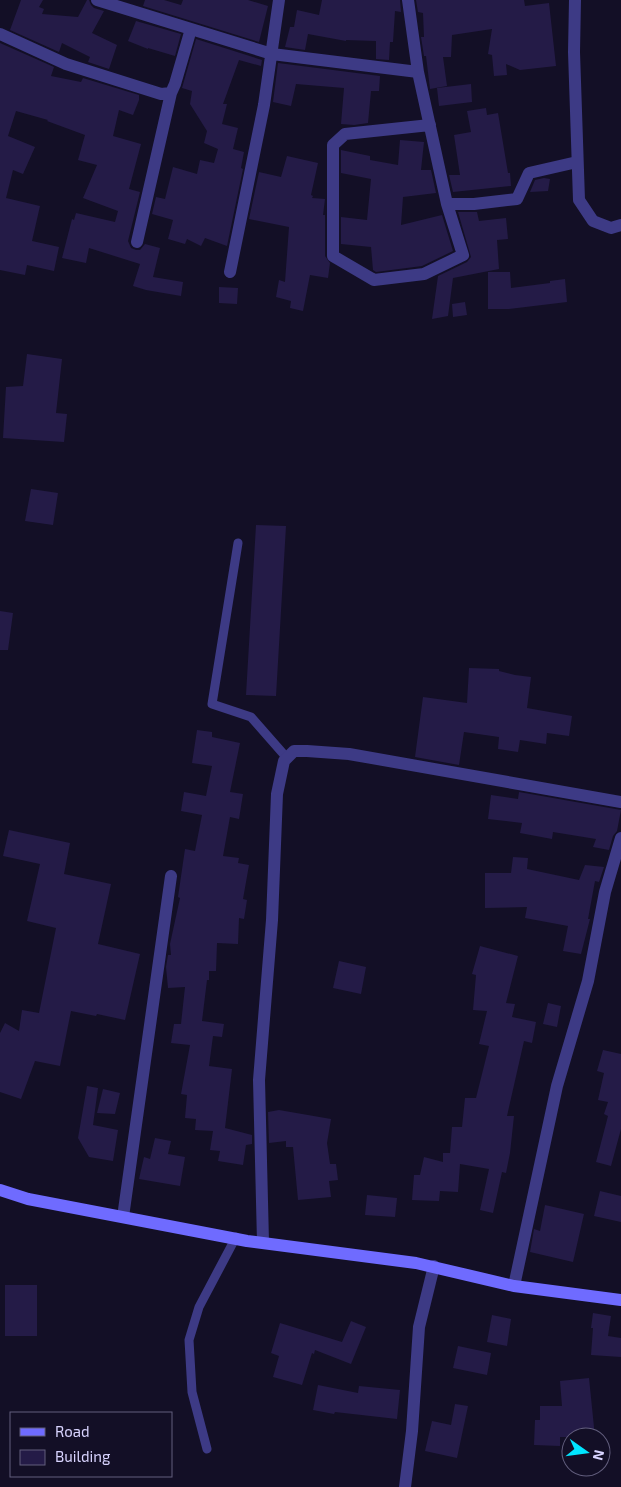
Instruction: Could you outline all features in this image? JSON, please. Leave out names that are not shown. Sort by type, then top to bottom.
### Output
[{"type":"street","points":[[97,0],[272,54],[418,72]]},
{"type":"street","points":[[230,272],[264,105],[279,0]]},
{"type":"street","points":[[408,0],[418,72],[430,125],[447,204],[463,256],[424,274],[374,280],[333,256],[333,145],[345,134],[430,125]]},
{"type":"street","points":[[575,0],[579,200],[593,222],[611,228],[621,225]]},
{"type":"street","points":[[138,242],[170,93],[175,84],[191,29]]},
{"type":"street","points":[[0,34],[66,64],[160,94],[170,93]]},
{"type":"street","points":[[447,204],[474,204],[517,199],[529,173],[577,162]]},
{"type":"street","points":[[263,1242],[258,1080],[272,920],[277,794],[284,761],[294,752],[349,754],[621,802]]},
{"type":"street","points":[[514,1286],[557,1086],[588,981],[605,892],[621,838]]},
{"type":"street","points":[[123,1217],[171,876]]},
{"type":"street","points":[[0,1190],[28,1199],[247,1241],[434,1266],[514,1286],[621,1300]]},
{"type":"street","points":[[405,1487],[412,1431],[419,1327],[434,1266]]},
{"type":"lane","points":[[238,543],[212,704],[251,717],[287,758]]},
{"type":"lane","points":[[208,1450],[192,1392],[189,1340],[199,1307],[236,1238]]},
{"type":"building","points":[[21,0],[43,0],[39,7],[44,9],[42,14],[78,17],[87,0],[89,0],[94,8],[104,11],[92,33],[117,45],[109,69],[88,62],[90,57],[62,43],[59,52],[10,30]]},
{"type":"building","points":[[145,0],[164,0],[181,5],[183,0],[248,0],[268,6],[259,42],[143,6]]},
{"type":"building","points":[[322,0],[400,0],[401,12],[395,11],[393,42],[390,42],[389,60],[376,59],[376,41],[346,41],[308,34],[305,50],[285,47],[290,27],[294,27],[297,10],[319,15]]},
{"type":"building","points":[[416,0],[524,0],[525,6],[549,3],[556,66],[520,70],[506,64],[507,75],[494,76],[492,55],[488,54],[492,29],[452,35],[451,57],[443,57],[447,86],[430,89],[426,56],[424,56],[421,37],[424,37],[423,13],[418,12]]},
{"type":"building","points":[[136,21],[181,34],[175,56],[148,49],[128,41]]},
{"type":"building","points":[[196,39],[262,60],[261,66],[239,60],[223,104],[227,104],[222,124],[238,128],[233,149],[244,152],[241,168],[243,169],[227,246],[205,238],[201,246],[187,239],[185,244],[168,239],[173,220],[152,214],[156,197],[165,199],[173,167],[197,174],[200,160],[214,163],[218,149],[204,143],[207,131],[190,104],[192,91],[182,88]]},
{"type":"building","points":[[0,43],[54,67],[51,76],[81,82],[83,78],[139,95],[133,115],[119,110],[113,136],[141,144],[129,189],[140,192],[128,241],[131,248],[136,250],[140,250],[145,244],[160,248],[153,277],[183,282],[181,296],[133,286],[140,264],[89,248],[86,263],[62,258],[72,219],[74,220],[76,213],[115,222],[118,211],[83,198],[97,165],[78,160],[85,135],[48,120],[16,111],[8,136],[35,147],[23,174],[13,170],[6,198],[40,206],[32,241],[59,247],[54,271],[27,265],[25,275],[0,270]]},
{"type":"building","points":[[278,63],[380,76],[379,91],[371,91],[368,123],[341,124],[344,88],[296,84],[291,106],[273,102]]},
{"type":"building","points":[[471,84],[472,102],[439,106],[437,88]]},
{"type":"building","points":[[486,108],[487,115],[498,113],[511,186],[453,192],[449,175],[460,175],[454,135],[471,132],[467,111]]},
{"type":"building","points":[[400,140],[424,142],[421,170],[431,170],[436,193],[403,197],[401,225],[442,215],[453,251],[422,266],[376,272],[373,270],[371,247],[341,244],[341,217],[367,220],[371,179],[341,173],[341,150],[370,156],[370,160],[398,165]]},
{"type":"building","points":[[287,156],[318,163],[311,195],[313,196],[312,198],[325,199],[323,215],[325,215],[325,256],[330,263],[328,278],[310,275],[303,311],[290,308],[291,301],[276,297],[279,280],[285,282],[289,227],[249,219],[259,172],[281,177]]},
{"type":"building","points":[[550,179],[548,191],[530,192],[535,180]]},
{"type":"building","points":[[458,212],[477,212],[479,221],[506,218],[508,239],[497,240],[499,269],[453,278],[448,316],[432,319],[438,276],[467,262],[471,257]]},
{"type":"building","points":[[488,272],[510,272],[511,288],[565,279],[567,302],[509,309],[488,309]]},
{"type":"building","points":[[219,287],[238,288],[237,304],[219,303]]},
{"type":"building","points":[[465,302],[467,315],[453,317],[452,304]]},
{"type":"building","points":[[27,354],[62,359],[56,413],[67,414],[64,442],[3,438],[6,387],[23,386]]},
{"type":"building","points":[[31,489],[58,493],[53,525],[25,521]]},
{"type":"building","points":[[256,525],[286,526],[276,696],[246,695]]},
{"type":"building","points":[[0,611],[13,613],[8,650],[0,650]]},
{"type":"building","points":[[469,668],[499,669],[499,671],[515,675],[531,677],[527,708],[572,716],[569,736],[547,733],[546,744],[520,740],[518,752],[498,749],[499,737],[464,732],[459,765],[415,757],[423,697],[467,703]]},
{"type":"building","points":[[197,730],[212,732],[212,737],[240,743],[230,792],[243,794],[239,819],[230,817],[223,856],[239,858],[238,863],[249,865],[243,899],[247,900],[244,919],[239,918],[238,944],[217,943],[216,971],[209,971],[202,1021],[224,1024],[222,1037],[213,1036],[209,1066],[232,1069],[225,1128],[252,1135],[252,1144],[246,1145],[243,1165],[218,1161],[220,1151],[210,1150],[213,1131],[195,1130],[196,1119],[185,1118],[187,1095],[181,1094],[190,1045],[171,1043],[174,1024],[181,1024],[185,987],[168,988],[166,967],[168,955],[171,955],[170,944],[180,898],[178,897],[185,849],[195,851],[202,815],[181,811],[184,792],[206,796],[212,766],[192,763]]},
{"type":"building","points":[[519,792],[621,810],[617,831],[613,836],[609,850],[593,847],[596,839],[553,832],[552,839],[520,833],[522,823],[488,819],[491,795],[518,799]]},
{"type":"building","points":[[9,830],[70,843],[64,874],[111,884],[98,944],[140,954],[125,1020],[71,1011],[60,1066],[35,1061],[21,1099],[0,1092],[0,1033],[5,1023],[19,1031],[22,1010],[39,1013],[56,928],[27,921],[40,864],[3,856]]},
{"type":"building","points":[[513,857],[528,858],[527,869],[579,880],[585,865],[604,867],[599,882],[595,881],[588,919],[590,919],[581,954],[563,951],[568,926],[525,918],[527,907],[485,908],[485,873],[511,873]]},
{"type":"building","points":[[480,946],[518,956],[506,1003],[515,1004],[512,1017],[536,1022],[532,1043],[524,1041],[507,1116],[514,1116],[510,1153],[506,1173],[502,1172],[493,1213],[480,1210],[489,1169],[460,1164],[458,1192],[440,1191],[439,1201],[412,1200],[414,1175],[420,1175],[424,1157],[443,1162],[443,1153],[450,1153],[452,1127],[462,1127],[465,1098],[476,1098],[489,1046],[479,1044],[487,1011],[473,1010],[476,975],[472,974]]},
{"type":"building","points":[[339,961],[366,967],[361,994],[333,988]]},
{"type":"building","points":[[548,1003],[561,1006],[557,1027],[543,1024]]},
{"type":"building","points":[[603,1050],[621,1054],[621,1129],[611,1166],[596,1162],[608,1116],[604,1114],[608,1102],[598,1100],[604,1073],[597,1071]]},
{"type":"building","points":[[87,1086],[98,1088],[93,1125],[118,1130],[113,1161],[89,1157],[78,1138]]},
{"type":"building","points":[[103,1089],[120,1093],[115,1114],[97,1113]]},
{"type":"building","points":[[279,1110],[331,1119],[327,1143],[330,1164],[336,1164],[338,1180],[329,1181],[331,1197],[298,1200],[293,1147],[286,1147],[286,1141],[269,1143],[268,1112]]},
{"type":"building","points":[[155,1138],[171,1141],[168,1154],[185,1157],[180,1186],[139,1179],[144,1157],[150,1159]]},
{"type":"building","points":[[600,1191],[621,1196],[621,1222],[594,1216]]},
{"type":"building","points":[[367,1195],[397,1198],[395,1217],[365,1215]]},
{"type":"building","points":[[545,1205],[584,1214],[573,1262],[530,1252],[534,1229],[540,1231]]},
{"type":"building","points":[[5,1285],[37,1285],[37,1336],[5,1336]]},
{"type":"building","points":[[593,1313],[611,1316],[608,1336],[621,1338],[621,1357],[591,1355]]},
{"type":"building","points":[[492,1315],[511,1319],[507,1346],[487,1342]]},
{"type":"building","points":[[351,1321],[366,1327],[351,1364],[315,1350],[314,1354],[312,1353],[302,1385],[273,1377],[279,1356],[271,1353],[280,1323],[342,1342]]},
{"type":"building","points":[[458,1346],[491,1353],[487,1375],[453,1368]]},
{"type":"building","points":[[589,1378],[594,1427],[561,1427],[560,1446],[534,1445],[535,1420],[540,1420],[540,1406],[562,1406],[560,1381]]},
{"type":"building","points":[[318,1385],[358,1393],[359,1386],[400,1390],[397,1419],[335,1412],[334,1414],[313,1410]]},
{"type":"building","points":[[455,1404],[468,1406],[457,1458],[425,1451],[432,1421],[451,1425]]}]
